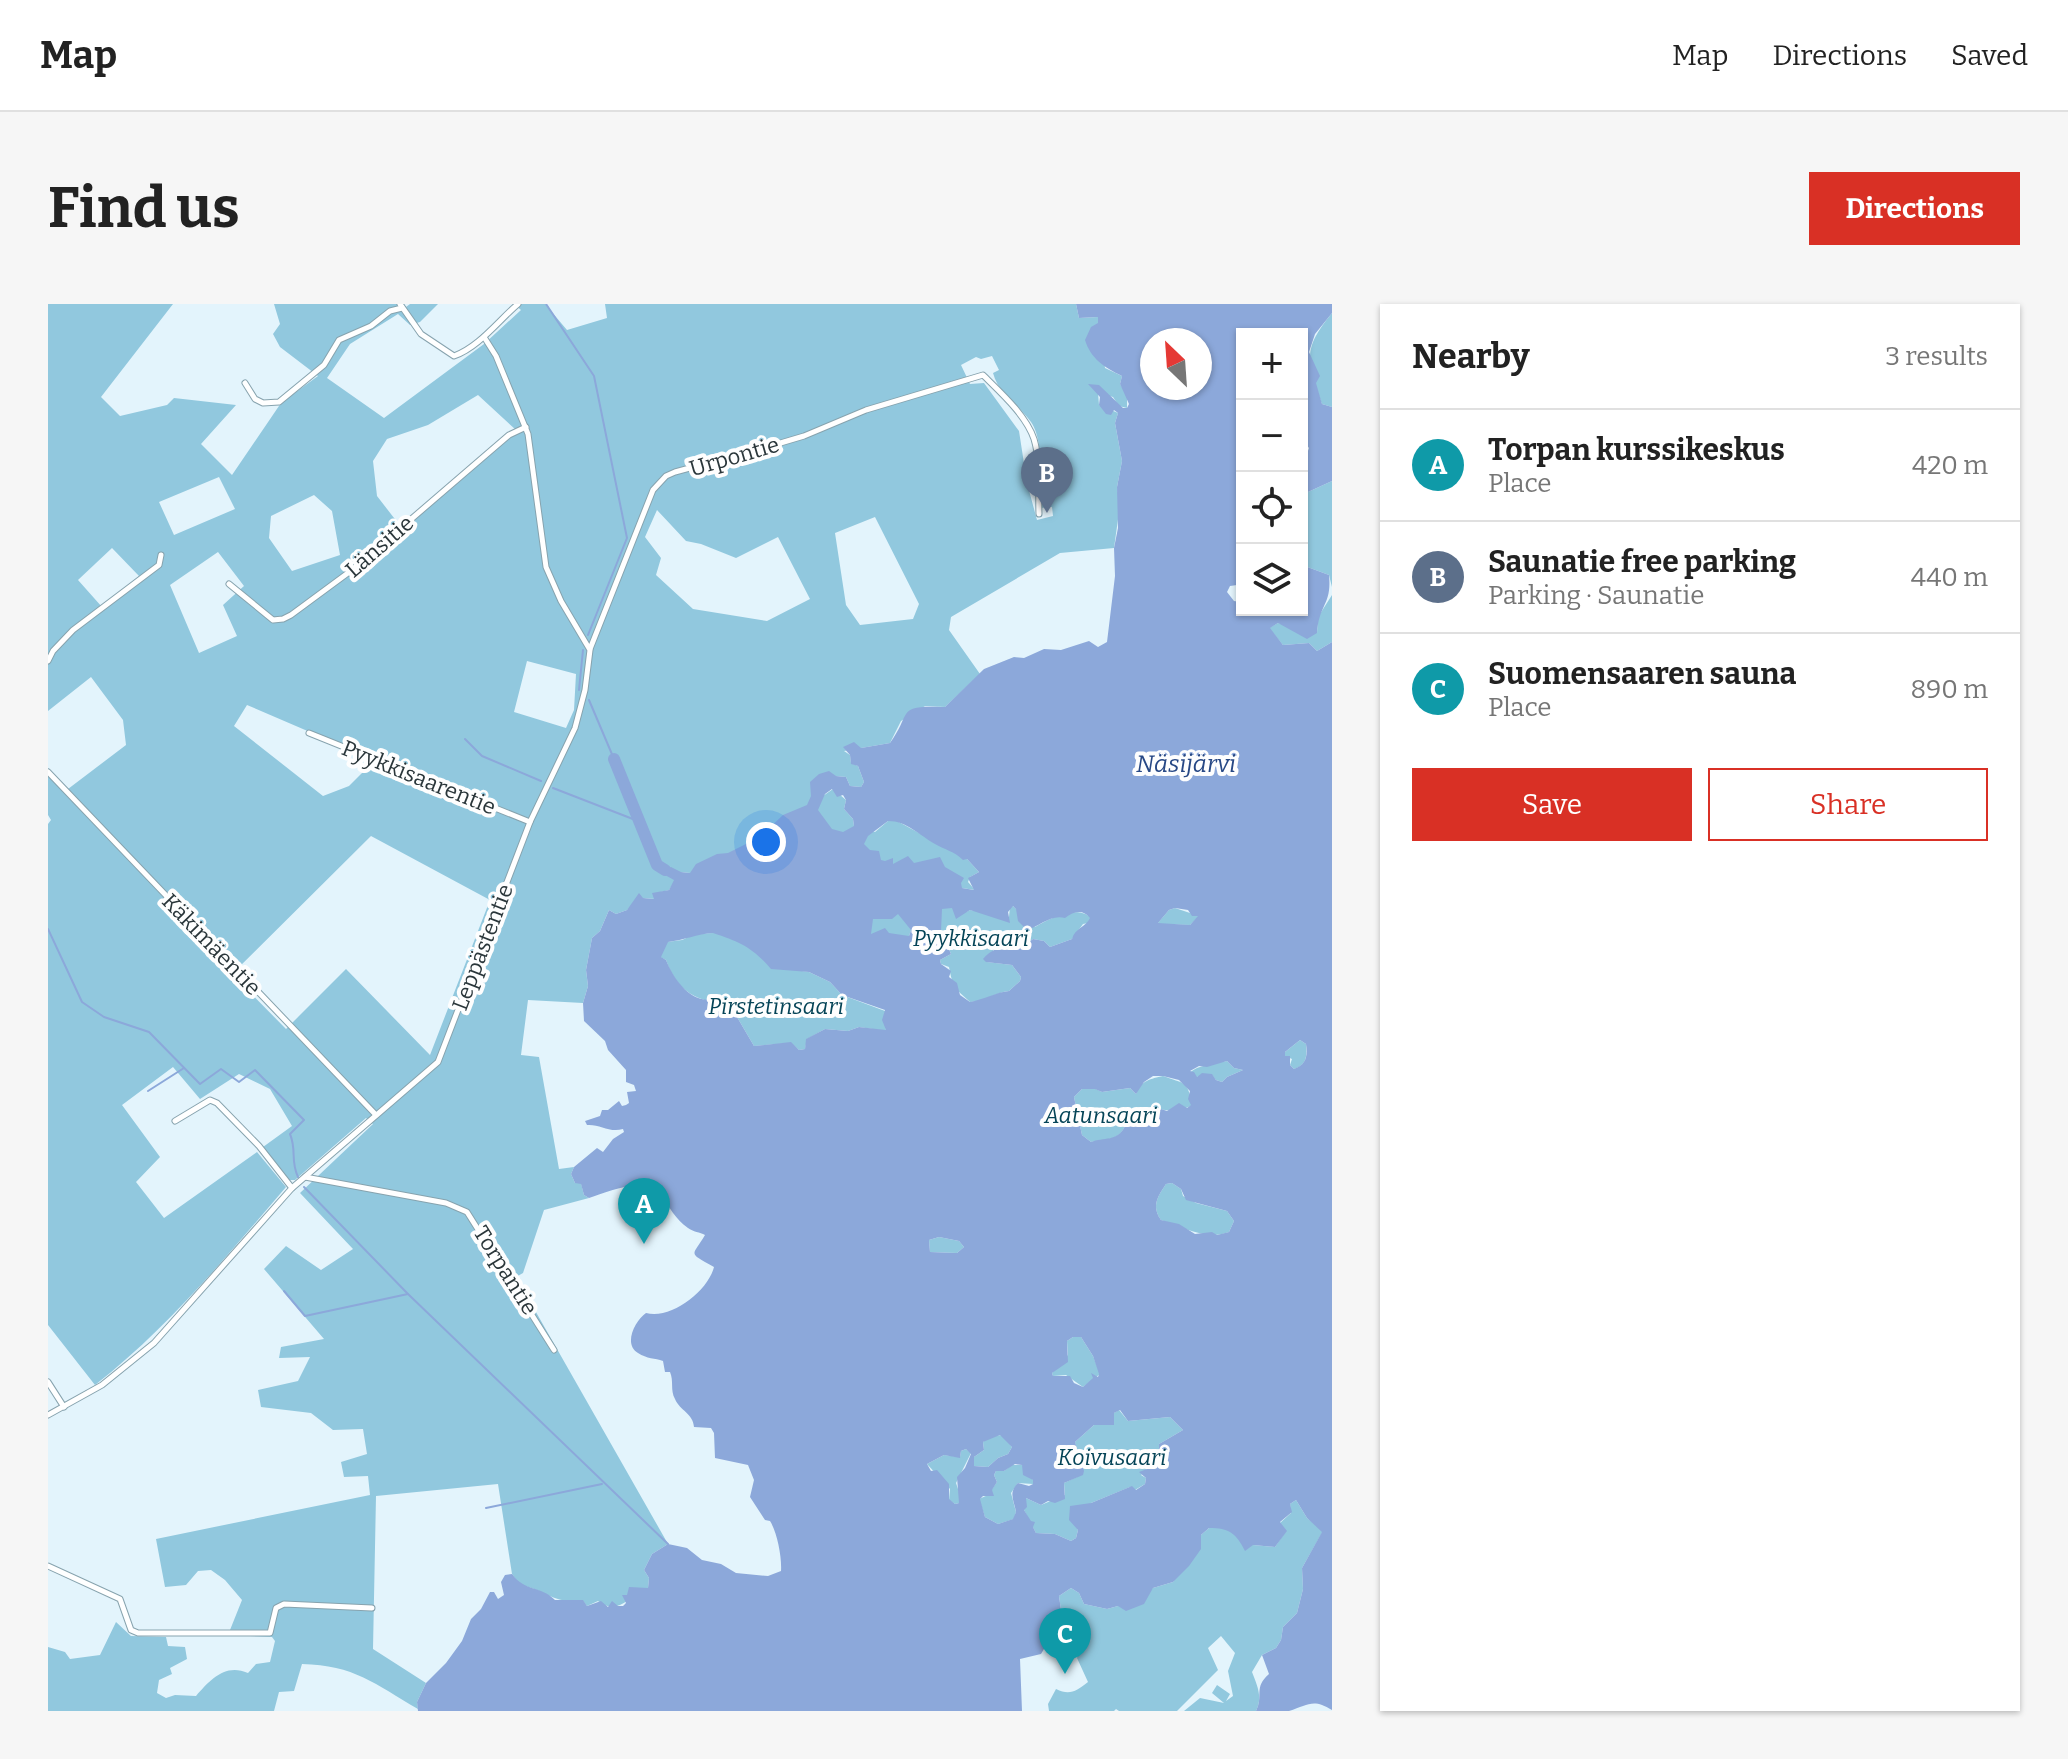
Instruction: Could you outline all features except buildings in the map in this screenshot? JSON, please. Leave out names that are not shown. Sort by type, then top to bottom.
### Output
[{"type":"street","points":[[245,383],[255,399],[263,403],[279,402],[324,365],[339,340],[371,326],[401,306],[421,334],[448,355],[459,355],[484,337],[518,304]]},
{"type":"street","points":[[484,337],[496,356],[526,427],[546,567],[561,601],[590,650]]},
{"type":"street","name":"Urpontie","points":[[590,650],[646,505],[653,490],[666,476],[791,440],[866,410],[983,375],[1033,435],[1038,459],[1039,514]]},
{"type":"street","name":"Länsitie","points":[[229,584],[273,620],[291,615],[352,570],[509,435],[526,427]]},
{"type":"street","points":[[48,661],[73,630],[159,565],[161,555]]},
{"type":"street","name":"Leppästentie","points":[[48,1415],[102,1385],[154,1343],[292,1188],[438,1062],[530,822],[575,728],[585,690],[590,650]]},
{"type":"street","name":"Pyykkisaarentie","points":[[309,733],[530,822]]},
{"type":"street","name":"Käkimäentie","points":[[48,772],[376,1115]]},
{"type":"street","points":[[175,1121],[210,1100],[217,1103],[259,1146],[292,1188]]},
{"type":"street","name":"Torpantie","points":[[304,1177],[446,1203],[467,1212],[473,1217],[554,1350]]},
{"type":"street","points":[[48,1382],[64,1407]]},
{"type":"street","points":[[48,1566],[120,1599],[131,1630],[138,1633],[270,1633],[276,1608],[284,1604],[372,1608]]},
{"type":"green space","name":"Pyykkisaari","points":[[48,304],[173,304],[101,397],[120,416],[167,405],[174,398],[236,405],[201,444],[232,475],[281,403],[318,376],[280,347],[273,334],[280,324],[274,304],[404,304],[406,307],[410,304],[438,304],[420,322],[410,325],[398,314],[350,344],[327,378],[384,418],[484,344],[521,310],[514,304],[545,304],[567,330],[607,318],[605,304],[1076,304],[1079,318],[1098,317],[1105,368],[1122,376],[1120,384],[1127,396],[1127,408],[1119,406],[1113,397],[1098,393],[1099,405],[1118,413],[1115,423],[1122,461],[1117,487],[1120,505],[1114,548],[1060,553],[951,617],[949,630],[980,674],[945,707],[925,706],[901,721],[890,743],[844,751],[850,755],[851,763],[858,766],[864,782],[861,787],[850,786],[846,777],[836,776],[823,796],[833,789],[846,800],[844,809],[853,819],[854,826],[875,832],[888,821],[897,821],[967,859],[979,872],[968,882],[975,890],[962,888],[966,912],[970,910],[1009,917],[1010,907],[1013,906],[1035,927],[1055,917],[1078,912],[1091,918],[1088,923],[1083,924],[1072,939],[1050,947],[1044,941],[1033,939],[1022,947],[1011,944],[994,949],[987,962],[1012,965],[1021,977],[1020,981],[1009,991],[970,1002],[955,987],[949,967],[941,964],[940,960],[951,954],[942,931],[911,930],[909,936],[892,945],[891,950],[879,960],[860,960],[690,873],[681,872],[669,890],[653,894],[655,899],[643,898],[616,914],[609,910],[600,931],[592,938],[586,970],[588,986],[583,1003],[528,1000],[521,1055],[539,1057],[559,1169],[574,1167],[571,1174],[575,1183],[581,1183],[584,1195],[589,1198],[544,1210],[523,1273],[516,1277],[668,1544],[652,1554],[644,1570],[649,1578],[648,1588],[642,1588],[616,1606],[610,1607],[598,1601],[587,1606],[583,1601],[557,1599],[520,1585],[512,1574],[498,1484],[376,1496],[373,1649],[426,1683],[417,1702],[418,1709],[350,1672],[302,1664],[294,1691],[279,1692],[274,1711],[48,1711],[48,1647],[65,1652],[70,1659],[100,1655],[116,1622],[131,1636],[166,1637],[168,1646],[185,1647],[187,1659],[170,1668],[172,1674],[159,1680],[157,1693],[166,1698],[196,1696],[225,1672],[240,1670],[248,1673],[256,1664],[270,1662],[275,1641],[272,1637],[228,1635],[242,1600],[225,1580],[211,1570],[198,1571],[186,1585],[165,1587],[156,1539],[370,1495],[368,1476],[344,1477],[341,1462],[367,1454],[363,1429],[333,1430],[311,1413],[261,1407],[258,1390],[298,1381],[310,1357],[279,1358],[281,1347],[324,1339],[264,1269],[286,1246],[321,1270],[353,1249],[300,1193],[373,1124],[366,1118],[295,1180],[289,1180],[263,1147],[292,1126],[270,1089],[239,1074],[200,1099],[173,1067],[122,1105],[160,1157],[136,1182],[164,1218],[257,1152],[286,1187],[172,1316],[95,1385],[48,1325],[48,824],[51,820],[48,815],[48,768],[68,789],[126,745],[123,720],[91,677],[48,711]],"holes":[[[992,356],[999,370],[993,373],[996,381],[1035,430],[1041,464],[1040,508],[1052,507],[1053,516],[1037,520],[1027,483],[1019,431],[984,383],[970,384],[961,365],[976,357]],[[478,395],[516,430],[401,527],[377,496],[373,461],[387,439],[428,425]],[[219,477],[235,509],[174,535],[159,502]],[[314,495],[332,511],[340,555],[292,571],[269,538],[271,516]],[[657,510],[686,541],[736,558],[778,537],[810,599],[767,621],[693,609],[656,575],[661,558],[645,537]],[[875,517],[919,604],[913,619],[860,625],[846,605],[835,533]],[[112,548],[139,576],[102,607],[78,580]],[[218,552],[244,586],[223,605],[237,636],[199,653],[170,585]],[[527,661],[576,674],[574,710],[566,728],[514,712]],[[247,705],[375,760],[349,786],[323,796],[234,726]],[[371,836],[490,900],[430,1055],[346,969],[286,1029],[232,974]]]},
{"type":"green space","points":[[1332,313],[1332,407],[1322,404],[1310,356],[1315,337]]},
{"type":"green space","points":[[1332,481],[1332,587],[1329,575],[1308,567],[1308,492]]},
{"type":"green space","points":[[1332,595],[1332,642],[1317,651],[1309,643],[1283,645],[1269,628],[1278,623],[1317,633],[1318,617]]},
{"type":"green space","points":[[1175,908],[1199,916],[1190,925],[1157,924],[1169,910]]},
{"type":"green space","name":"Pirstetinsaari","points":[[735,921],[795,970],[809,972],[830,982],[842,995],[885,1011],[886,1031],[859,1027],[848,1031],[825,1029],[807,1039],[805,1049],[799,1050],[791,1043],[754,1046],[730,1005],[698,998],[690,993],[676,980],[666,960],[660,957],[667,942],[695,934],[713,933]]},
{"type":"green space","points":[[1300,1040],[1306,1044],[1306,1056],[1302,1065],[1294,1069],[1290,1065],[1292,1059],[1285,1056],[1285,1052]]},
{"type":"green space","points":[[1227,1061],[1234,1068],[1243,1070],[1222,1082],[1212,1075],[1196,1077],[1191,1072],[1202,1066]]},
{"type":"green space","name":"Aatunsaari","points":[[1163,1076],[1187,1087],[1192,1105],[1142,1114],[1139,1120],[1125,1126],[1111,1138],[1091,1142],[1082,1135],[1074,1097],[1082,1089],[1102,1092],[1130,1088],[1136,1094],[1144,1083]]},
{"type":"green space","points":[[1172,1183],[1181,1189],[1183,1196],[1196,1203],[1227,1211],[1234,1221],[1229,1232],[1203,1234],[1161,1220],[1156,1210],[1157,1201],[1166,1184]]},
{"type":"green space","points":[[939,1237],[959,1241],[964,1247],[957,1253],[930,1252],[929,1240]]},
{"type":"green space","points":[[1081,1337],[1100,1374],[1083,1387],[1066,1375],[1053,1376],[1052,1373],[1068,1355],[1067,1341]]},
{"type":"green space","name":"Koivusaari","points":[[1119,1410],[1128,1421],[1170,1417],[1183,1430],[1159,1444],[1159,1456],[1146,1464],[1147,1469],[1141,1475],[1146,1478],[1145,1484],[1091,1503],[1074,1523],[1078,1530],[1076,1538],[1071,1541],[1055,1534],[1036,1533],[1024,1510],[1026,1498],[1041,1505],[1065,1495],[1064,1483],[1077,1477],[1080,1466],[1075,1442],[1094,1425],[1114,1425],[1114,1413]]},
{"type":"green space","points":[[1003,1435],[1012,1447],[1008,1454],[988,1467],[974,1466],[974,1457],[984,1450],[983,1442],[991,1436]]},
{"type":"green space","points":[[966,1449],[971,1453],[956,1483],[960,1495],[959,1503],[955,1504],[949,1500],[950,1489],[927,1464],[944,1455],[960,1457],[961,1451]]},
{"type":"green space","points":[[1012,1465],[1022,1465],[1033,1484],[1018,1483],[1011,1493],[1016,1512],[1014,1519],[998,1524],[985,1517],[979,1499],[988,1495],[997,1482],[996,1471],[1004,1471]]},
{"type":"green space","points":[[1296,1500],[1307,1518],[1323,1531],[1302,1568],[1303,1589],[1297,1613],[1283,1627],[1276,1648],[1262,1655],[1252,1672],[1259,1696],[1256,1711],[1184,1711],[1200,1698],[1224,1703],[1212,1693],[1217,1685],[1230,1694],[1226,1701],[1233,1696],[1228,1671],[1235,1653],[1221,1636],[1208,1648],[1218,1670],[1177,1711],[1049,1711],[1048,1704],[1056,1689],[1073,1692],[1088,1682],[1077,1658],[1079,1653],[1071,1658],[1047,1644],[1047,1629],[1061,1610],[1059,1596],[1071,1588],[1079,1593],[1084,1604],[1107,1609],[1173,1582],[1201,1535],[1209,1528],[1227,1528],[1253,1545],[1275,1547],[1286,1531],[1280,1523],[1291,1513],[1290,1504]]},
{"type":"water","name":"Näsijärvi","points":[[1076,304],[1332,304],[1332,313],[1315,334],[1309,352],[1320,376],[1316,383],[1322,404],[1332,407],[1332,481],[1308,492],[1308,328],[1236,328],[1236,585],[1230,586],[1227,592],[1236,601],[1236,616],[1308,616],[1308,567],[1329,575],[1329,593],[1317,633],[1307,639],[1278,623],[1270,628],[1283,645],[1309,643],[1317,651],[1332,642],[1332,1710],[1315,1703],[1289,1711],[1256,1711],[1261,1683],[1269,1674],[1262,1655],[1276,1648],[1283,1627],[1297,1613],[1303,1589],[1302,1568],[1322,1532],[1307,1518],[1296,1500],[1290,1504],[1292,1512],[1280,1522],[1287,1531],[1275,1547],[1253,1545],[1245,1551],[1231,1533],[1209,1528],[1201,1535],[1201,1549],[1189,1566],[1173,1582],[1153,1588],[1144,1604],[1126,1611],[1118,1606],[1107,1609],[1084,1604],[1079,1593],[1071,1588],[1059,1596],[1061,1610],[1047,1629],[1047,1644],[1041,1654],[1020,1659],[1022,1711],[418,1711],[417,1702],[426,1683],[462,1641],[471,1619],[481,1609],[490,1592],[494,1592],[498,1599],[504,1595],[501,1582],[505,1575],[512,1574],[522,1584],[555,1600],[583,1600],[587,1606],[601,1601],[608,1607],[612,1601],[623,1606],[626,1603],[622,1595],[627,1595],[629,1587],[648,1588],[649,1578],[644,1570],[652,1554],[668,1544],[687,1548],[702,1560],[721,1564],[736,1573],[768,1576],[781,1571],[773,1526],[765,1520],[750,1497],[754,1480],[748,1465],[715,1458],[714,1433],[711,1428],[694,1427],[691,1418],[675,1399],[671,1375],[665,1372],[663,1361],[641,1355],[631,1344],[635,1327],[646,1313],[656,1314],[677,1308],[704,1285],[714,1267],[694,1254],[705,1235],[683,1224],[653,1189],[645,1186],[626,1187],[589,1198],[571,1174],[574,1167],[597,1148],[603,1152],[613,1139],[624,1132],[623,1129],[587,1125],[585,1121],[600,1116],[602,1110],[608,1110],[619,1101],[622,1106],[626,1105],[629,1103],[627,1092],[636,1091],[634,1085],[626,1082],[626,1070],[608,1050],[605,1041],[584,1021],[583,1003],[588,986],[586,970],[592,938],[600,931],[609,910],[616,914],[627,910],[639,893],[643,898],[654,899],[652,893],[669,890],[674,880],[665,875],[665,870],[671,867],[690,873],[696,864],[760,837],[783,815],[807,805],[811,796],[810,782],[819,774],[829,771],[846,777],[850,786],[861,787],[864,782],[858,766],[851,764],[850,755],[843,747],[854,742],[861,748],[890,743],[907,712],[919,707],[945,707],[984,669],[1014,657],[1024,658],[1044,649],[1061,650],[1089,641],[1098,647],[1107,642],[1115,576],[1117,487],[1122,461],[1115,423],[1118,413],[1114,410],[1111,415],[1106,414],[1099,405],[1100,397],[1088,384],[1099,385],[1123,408],[1129,404],[1120,384],[1122,376],[1099,362],[1085,340],[1091,327],[1098,323],[1098,317],[1079,318]],"holes":[[[832,789],[837,797],[843,795],[846,800],[844,809],[853,819],[854,826],[843,832],[832,829],[818,810],[825,794]],[[888,821],[901,823],[963,860],[967,859],[979,872],[968,878],[974,890],[962,888],[964,878],[945,867],[940,857],[914,863],[908,856],[893,864],[893,858],[881,860],[879,851],[870,850],[864,844],[868,836]],[[1013,906],[1018,921],[1027,930],[1050,919],[1065,918],[1075,913],[1081,912],[1090,918],[1072,939],[1050,947],[1044,941],[1033,939],[1022,947],[1006,946],[991,952],[983,959],[1012,965],[1021,977],[1020,981],[1009,991],[970,1002],[960,995],[957,983],[949,977],[951,971],[941,964],[940,960],[951,954],[941,931],[942,909],[952,908],[956,919],[970,910],[1010,923],[1008,912]],[[1175,908],[1198,916],[1190,925],[1158,923],[1169,910]],[[898,914],[911,930],[909,936],[889,933],[885,928],[871,934],[873,919],[892,919]],[[713,933],[751,950],[771,969],[809,972],[830,982],[842,995],[885,1010],[882,1020],[886,1030],[859,1027],[848,1031],[825,1029],[806,1039],[805,1049],[799,1050],[791,1042],[754,1046],[730,1005],[717,998],[708,1000],[692,995],[679,983],[666,960],[661,957],[668,942]],[[1300,1040],[1306,1044],[1306,1056],[1301,1065],[1294,1069],[1290,1065],[1290,1056],[1285,1056],[1285,1052]],[[1227,1061],[1234,1068],[1243,1070],[1222,1082],[1212,1074],[1202,1073],[1197,1077],[1190,1071],[1199,1066]],[[1153,1076],[1179,1080],[1190,1091],[1188,1099],[1191,1105],[1187,1108],[1179,1103],[1167,1111],[1161,1109],[1142,1114],[1139,1120],[1110,1138],[1091,1142],[1082,1135],[1074,1097],[1082,1089],[1102,1092],[1130,1088],[1136,1094],[1144,1082]],[[1172,1183],[1181,1189],[1186,1200],[1227,1211],[1234,1221],[1229,1232],[1195,1234],[1179,1224],[1161,1220],[1156,1206],[1166,1184]],[[939,1237],[959,1241],[964,1247],[957,1253],[930,1252],[929,1240]],[[1081,1337],[1093,1356],[1099,1374],[1098,1377],[1091,1373],[1093,1378],[1083,1387],[1074,1383],[1070,1376],[1053,1376],[1052,1373],[1068,1362],[1067,1341]],[[1120,1410],[1128,1421],[1170,1417],[1183,1430],[1159,1444],[1159,1456],[1145,1464],[1147,1469],[1139,1472],[1146,1478],[1145,1484],[1136,1490],[1132,1486],[1091,1503],[1070,1506],[1069,1520],[1078,1530],[1076,1538],[1071,1541],[1055,1534],[1036,1533],[1033,1527],[1035,1522],[1024,1510],[1027,1507],[1026,1498],[1041,1505],[1065,1499],[1064,1483],[1083,1475],[1084,1471],[1075,1442],[1094,1425],[1114,1425],[1114,1413]],[[1000,1435],[1012,1447],[1008,1454],[988,1467],[974,1466],[974,1457],[984,1450],[983,1442]],[[966,1449],[971,1454],[957,1477],[959,1503],[955,1504],[949,1499],[949,1484],[937,1470],[931,1471],[927,1464],[944,1455],[960,1458],[961,1451]],[[1015,1464],[1022,1465],[1023,1475],[1033,1480],[1029,1486],[1018,1483],[1012,1497],[1016,1512],[1013,1519],[998,1524],[985,1517],[980,1499],[994,1496],[992,1490],[997,1482],[996,1471],[1004,1471]]]},
{"type":"waterway","points":[[546,304],[594,376],[627,538],[588,635]]},
{"type":"waterway","points":[[579,690],[583,650]]},
{"type":"waterway","points":[[589,700],[614,759]]},
{"type":"waterway","points":[[465,739],[482,756],[541,781]]},
{"type":"waterway","points":[[614,759],[657,865],[665,870]]},
{"type":"waterway","points":[[553,788],[638,821]]},
{"type":"waterway","points":[[48,929],[82,1002],[104,1017],[149,1032],[200,1084],[221,1069],[239,1082],[255,1070],[304,1120],[290,1134],[298,1177]]},
{"type":"waterway","points":[[148,1091],[184,1068]]},
{"type":"waterway","points":[[304,1187],[408,1294],[668,1544]]},
{"type":"waterway","points":[[284,1291],[305,1316],[408,1294]]},
{"type":"waterway","points":[[486,1508],[602,1484]]},
{"type":"place","name":"Saunatie free parking","points":[[1047,513]]},
{"type":"place","name":"Torpan kurssikeskus","points":[[644,1244]]},
{"type":"place","name":"Suomensaaren sauna","points":[[1065,1674]]}]
